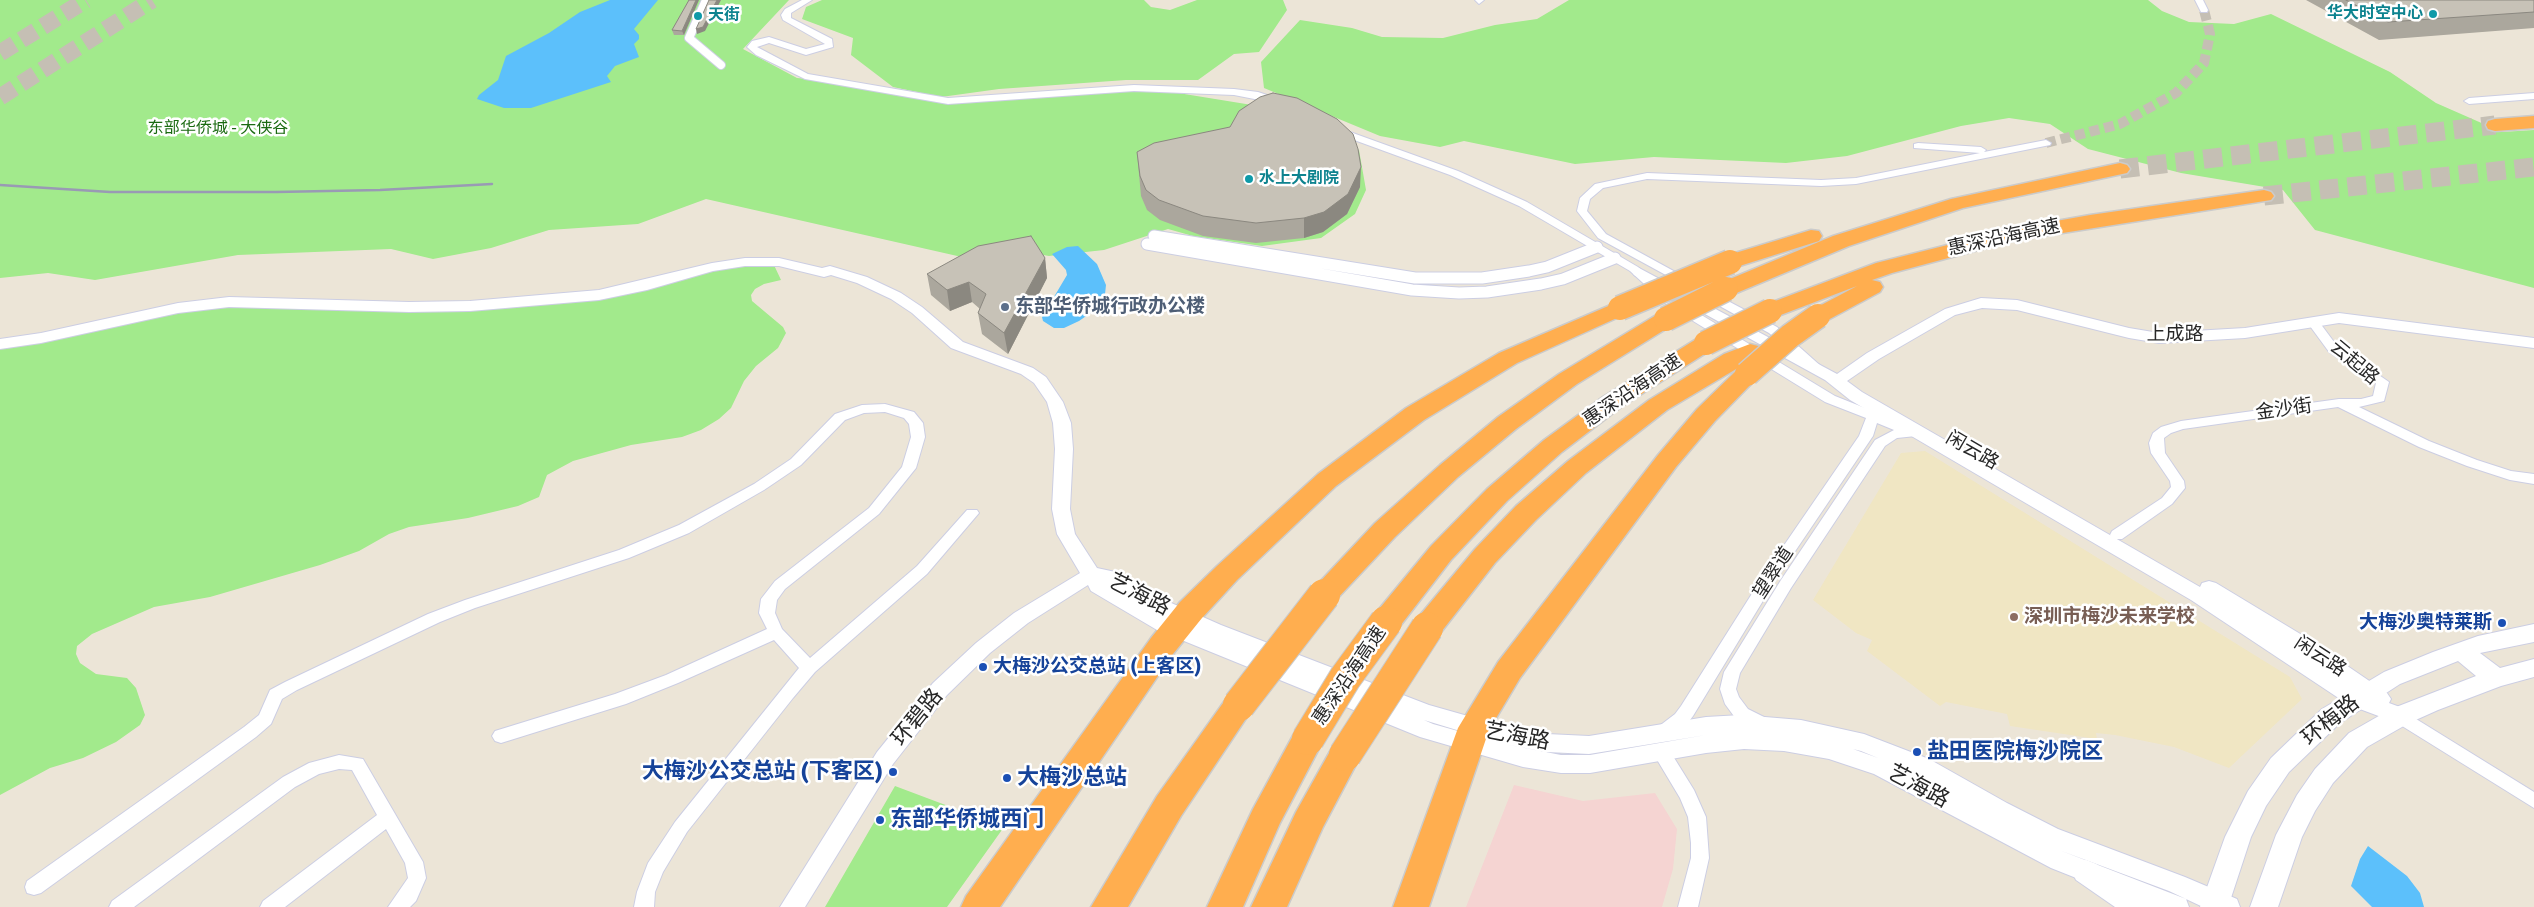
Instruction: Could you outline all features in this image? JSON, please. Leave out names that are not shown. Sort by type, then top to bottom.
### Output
[{"type":"highway","points":[[2495,126],[2534,122]]},
{"type":"highway","points":[[979,907],[1179,624],[1226,573],[1306,499],[1388,433],[1485,370],[1534,345],[1730,262],[1850,225],[2120,169]]},
{"type":"highway","name":"惠深沿海高速","points":[[1225,907],[1265,819],[1308,739],[1345,678],[1386,622],[1448,546],[1497,495],[1553,446],[1612,402],[1706,343],[1770,311],[1884,268],[2011,235],[2090,221],[2264,196]]},
{"type":"highway","points":[[1109,907],[1169,806],[1239,705],[1324,595],[1386,530],[1435,484],[1507,423],[1568,379],[1666,319],[1726,289],[1841,241],[1958,203]]},
{"type":"highway","points":[[1411,907],[1471,736],[1508,670],[1646,488],[1749,363],[1818,316],[1882,282],[2011,235]]},
{"type":"highway","points":[[1269,907],[1308,822],[1345,755],[1427,628],[1485,556],[1526,513],[1577,467],[1658,404],[1725,363],[1749,363]]},
{"type":"main road","name":"环梅路","points":[[2219,904],[2238,837],[2257,799],[2280,766],[2308,736],[2331,716],[2363,695],[2404,673],[2461,651],[2534,633]]},
{"type":"main road","points":[[2461,651],[2496,678]]},
{"type":"main road","name":"环梅路","points":[[2264,907],[2289,835],[2306,803],[2324,776],[2358,740],[2400,716],[2496,678],[2534,668]]},
{"type":"main road","points":[[2086,872],[2137,907]]},
{"type":"street","points":[[706,0],[689,38],[721,65]]},
{"type":"street","points":[[808,0],[788,11],[785,15],[787,20],[829,41],[830,45],[827,48],[806,52],[769,40],[755,43],[752,47],[805,76],[948,101],[1134,88],[1258,95],[1290,105]]},
{"type":"street","points":[[2200,0],[2204,10]]},
{"type":"street","points":[[2469,101],[2534,96]]},
{"type":"street","name":"闲云路","points":[[1331,128],[1483,185],[1522,204],[1638,272],[1819,370],[1837,381],[1872,411]]},
{"type":"street","points":[[1819,370],[1773,330],[1602,236],[1592,226],[1582,211],[1584,198],[1599,186],[1647,176],[1812,182],[1856,181],[2046,143]]},
{"type":"street","points":[[1918,146],[2009,150]]},
{"type":"street","points":[[1154,236],[1416,278],[1482,278],[1529,271],[1547,267],[1597,247]]},
{"type":"street","points":[[1147,244],[1412,290],[1459,293],[1487,292],[1541,284],[1563,279],[1615,258]]},
{"type":"street","name":"艺海路","points":[[0,344],[41,338],[207,304],[252,302],[409,307],[470,306],[599,295],[647,285],[712,267],[745,262],[779,262],[824,274],[830,270],[862,280],[896,296],[918,310],[957,345],[1027,371],[1040,380],[1055,402],[1062,424],[1064,449],[1061,509],[1063,526],[1070,542],[1102,589],[1142,614],[1179,624],[1428,731],[1575,746],[1744,740],[1784,742],[1829,750],[1882,768],[2030,847],[2086,872],[2177,907]]},
{"type":"street","name":"闲云路","points":[[1638,272],[1671,302],[1749,363],[1830,400],[1872,411],[1929,438],[2400,716]]},
{"type":"street","name":"上成路","points":[[1837,381],[1873,356],[1950,312],[1981,303],[2017,305],[2129,333],[2159,338],[2245,333],[2339,318],[2534,343]]},
{"type":"street","name":"云起路","points":[[2313,322],[2333,349],[2383,382],[2379,398],[2362,403],[2339,402]]},
{"type":"street","name":"闲云路","points":[[1837,381],[1864,390],[2117,534],[2270,624],[2363,695]]},
{"type":"street","name":"金沙街","points":[[2117,534],[2167,501],[2178,488],[2177,481],[2158,453],[2156,444],[2158,436],[2166,430],[2181,425],[2339,402],[2424,444],[2472,463],[2510,475],[2534,479]]},
{"type":"street","points":[[34,887],[250,732],[265,719],[276,695],[291,686],[434,618],[470,604],[624,554],[684,529],[759,487],[796,462],[840,417],[851,412],[862,409],[885,408],[909,415],[916,423],[918,437],[909,468],[874,511],[780,585],[769,599],[767,613],[776,632],[809,668]]},
{"type":"street","name":"望翠道","points":[[1662,743],[1687,711],[1770,577],[1866,436],[1872,411]]},
{"type":"street","name":"望翠道","points":[[1762,724],[1742,714],[1731,699],[1728,689],[1732,672],[1786,584],[1880,443],[1888,437],[1900,433],[1929,438]]},
{"type":"street","points":[[644,907],[646,892],[655,868],[681,827],[809,668],[922,570],[972,513]]},
{"type":"street","name":"环碧路","points":[[792,907],[885,758],[940,689],[1008,627],[1066,589],[1092,575]]},
{"type":"street","points":[[501,736],[620,699],[664,682],[776,632]]},
{"type":"street","points":[[2400,716],[2534,801]]},
{"type":"street","name":"艺海路","points":[[1662,743],[1725,724],[1762,724],[1821,732],[1890,752],[1941,776],[1999,810],[2050,836],[2219,904]]},
{"type":"street","points":[[1662,743],[1697,817],[1700,858],[1688,907]]},
{"type":"street","points":[[119,907],[289,782],[315,768],[339,762],[357,764],[414,862],[417,878],[409,895],[398,907]]},
{"type":"street","points":[[270,907],[387,818]]},
{"type":"shaded area","name":"深圳市梅沙未来学校","points":[[1925,451],[2290,677],[2302,699],[2229,768],[2174,747],[2115,735],[2096,733],[2097,739],[2010,726],[2007,714],[1946,702],[1940,706],[1867,651],[1872,640],[1856,633],[1813,600],[1901,453]]},
{"type":"shaded area","points":[[1514,785],[1583,801],[1655,793],[1677,829],[1673,869],[1662,907],[1466,907]]},
{"type":"green space","name":"东部华侨城 - 大侠谷","points":[[0,0],[789,0],[743,49],[797,78],[821,80],[947,104],[1107,91],[1172,92],[1289,111],[1350,143],[1359,150],[1366,190],[1355,214],[1321,238],[1262,246],[1193,236],[1168,229],[1104,250],[1049,256],[1020,251],[975,260],[706,199],[638,224],[549,230],[491,248],[433,259],[391,249],[238,255],[95,280],[48,273],[0,278]]},
{"type":"green space","points":[[822,0],[1144,0],[1151,7],[1170,10],[1197,0],[1283,0],[1287,10],[1259,52],[1234,54],[1198,80],[1126,80],[999,89],[941,97],[893,87],[851,55],[853,38],[802,19],[806,7]]},
{"type":"green space","points":[[1569,0],[2148,0],[2162,11],[2189,22],[2234,24],[2271,14],[2390,72],[2436,103],[2502,132],[2534,130],[2534,288],[2315,230],[2283,190],[2181,173],[2088,149],[2050,124],[2009,118],[1961,126],[1847,156],[1786,163],[1654,157],[1575,164],[1464,141],[1440,147],[1380,136],[1264,88],[1261,62],[1300,20],[1352,28],[1382,37],[1443,38],[1495,25],[1537,19]]},
{"type":"green space","points":[[749,265],[774,265],[781,280],[764,284],[755,289],[751,295],[752,301],[783,327],[786,333],[778,348],[756,366],[744,381],[731,408],[719,419],[701,430],[682,437],[631,445],[573,461],[547,475],[539,497],[518,506],[468,518],[409,527],[389,534],[359,551],[320,565],[210,597],[154,607],[92,634],[77,646],[76,654],[80,663],[96,674],[127,678],[136,688],[145,715],[140,725],[116,742],[83,758],[50,768],[0,795],[0,347],[199,308],[228,305],[423,311],[626,293],[719,270]]},
{"type":"green space","points":[[895,786],[1004,827],[947,907],[825,907]]},
{"type":"water","points":[[610,0],[658,0],[634,29],[639,35],[639,39],[634,44],[639,57],[615,66],[607,76],[611,82],[531,108],[504,108],[477,99],[479,95],[498,80],[506,56],[549,33],[580,12]]},
{"type":"water","points":[[1078,246],[1097,264],[1106,285],[1105,294],[1092,312],[1079,321],[1064,328],[1054,328],[1043,321],[1042,317],[1067,275],[1066,270],[1052,254],[1067,247]]},
{"type":"water","points":[[2368,846],[2407,876],[2420,893],[2424,907],[2372,907],[2351,886],[2360,859]]},
{"type":"building","points":[[689,0],[696,0],[682,31],[672,30]]},
{"type":"building","points":[[709,0],[717,0],[703,27],[696,29]]},
{"type":"building","points":[[2346,0],[2534,0],[2534,12],[2388,22]]},
{"type":"building","name":"水上大剧院","points":[[1273,93],[1297,98],[1337,119],[1353,134],[1361,167],[1348,194],[1324,212],[1304,218],[1256,223],[1203,216],[1159,200],[1146,190],[1140,176],[1137,152],[1154,143],[1230,127],[1239,111],[1260,97]]},
{"type":"building","points":[[1031,236],[1045,258],[1004,333],[978,313],[986,294],[969,282],[947,290],[927,274],[978,246]]},
{"type":"tunnel","points":[[0,53],[86,0]]},
{"type":"tunnel","points":[[0,97],[152,0]]},
{"type":"tunnel","points":[[2046,143],[2120,124],[2176,93],[2204,63],[2210,34],[2204,10]]},
{"type":"tunnel","points":[[2120,169],[2495,125]]},
{"type":"tunnel","points":[[2264,196],[2534,167]]},
{"type":"railway","points":[[0,185],[110,192],[276,192],[380,190],[492,184]]},
{"type":"place","name":"华大时空中心","points":[[2433,14]]},
{"type":"place","name":"天街","points":[[698,16]]},
{"type":"place","name":"水上大剧院","points":[[1249,179]]},
{"type":"place","name":"东部华侨城行政办公楼","points":[[1005,307]]},
{"type":"place","name":"深圳市梅沙未来学校","points":[[2014,617]]},
{"type":"place","name":"大梅沙奥特莱斯","points":[[2502,623]]},
{"type":"place","name":"大梅沙公交总站 (上客区)","points":[[983,667]]},
{"type":"place","name":"盐田医院梅沙院区","points":[[1917,752]]},
{"type":"place","name":"大梅沙公交总站 (下客区)","points":[[893,772]]},
{"type":"place","name":"大梅沙总站","points":[[1007,778]]},
{"type":"place","name":"东部华侨城西门","points":[[880,820]]}]
